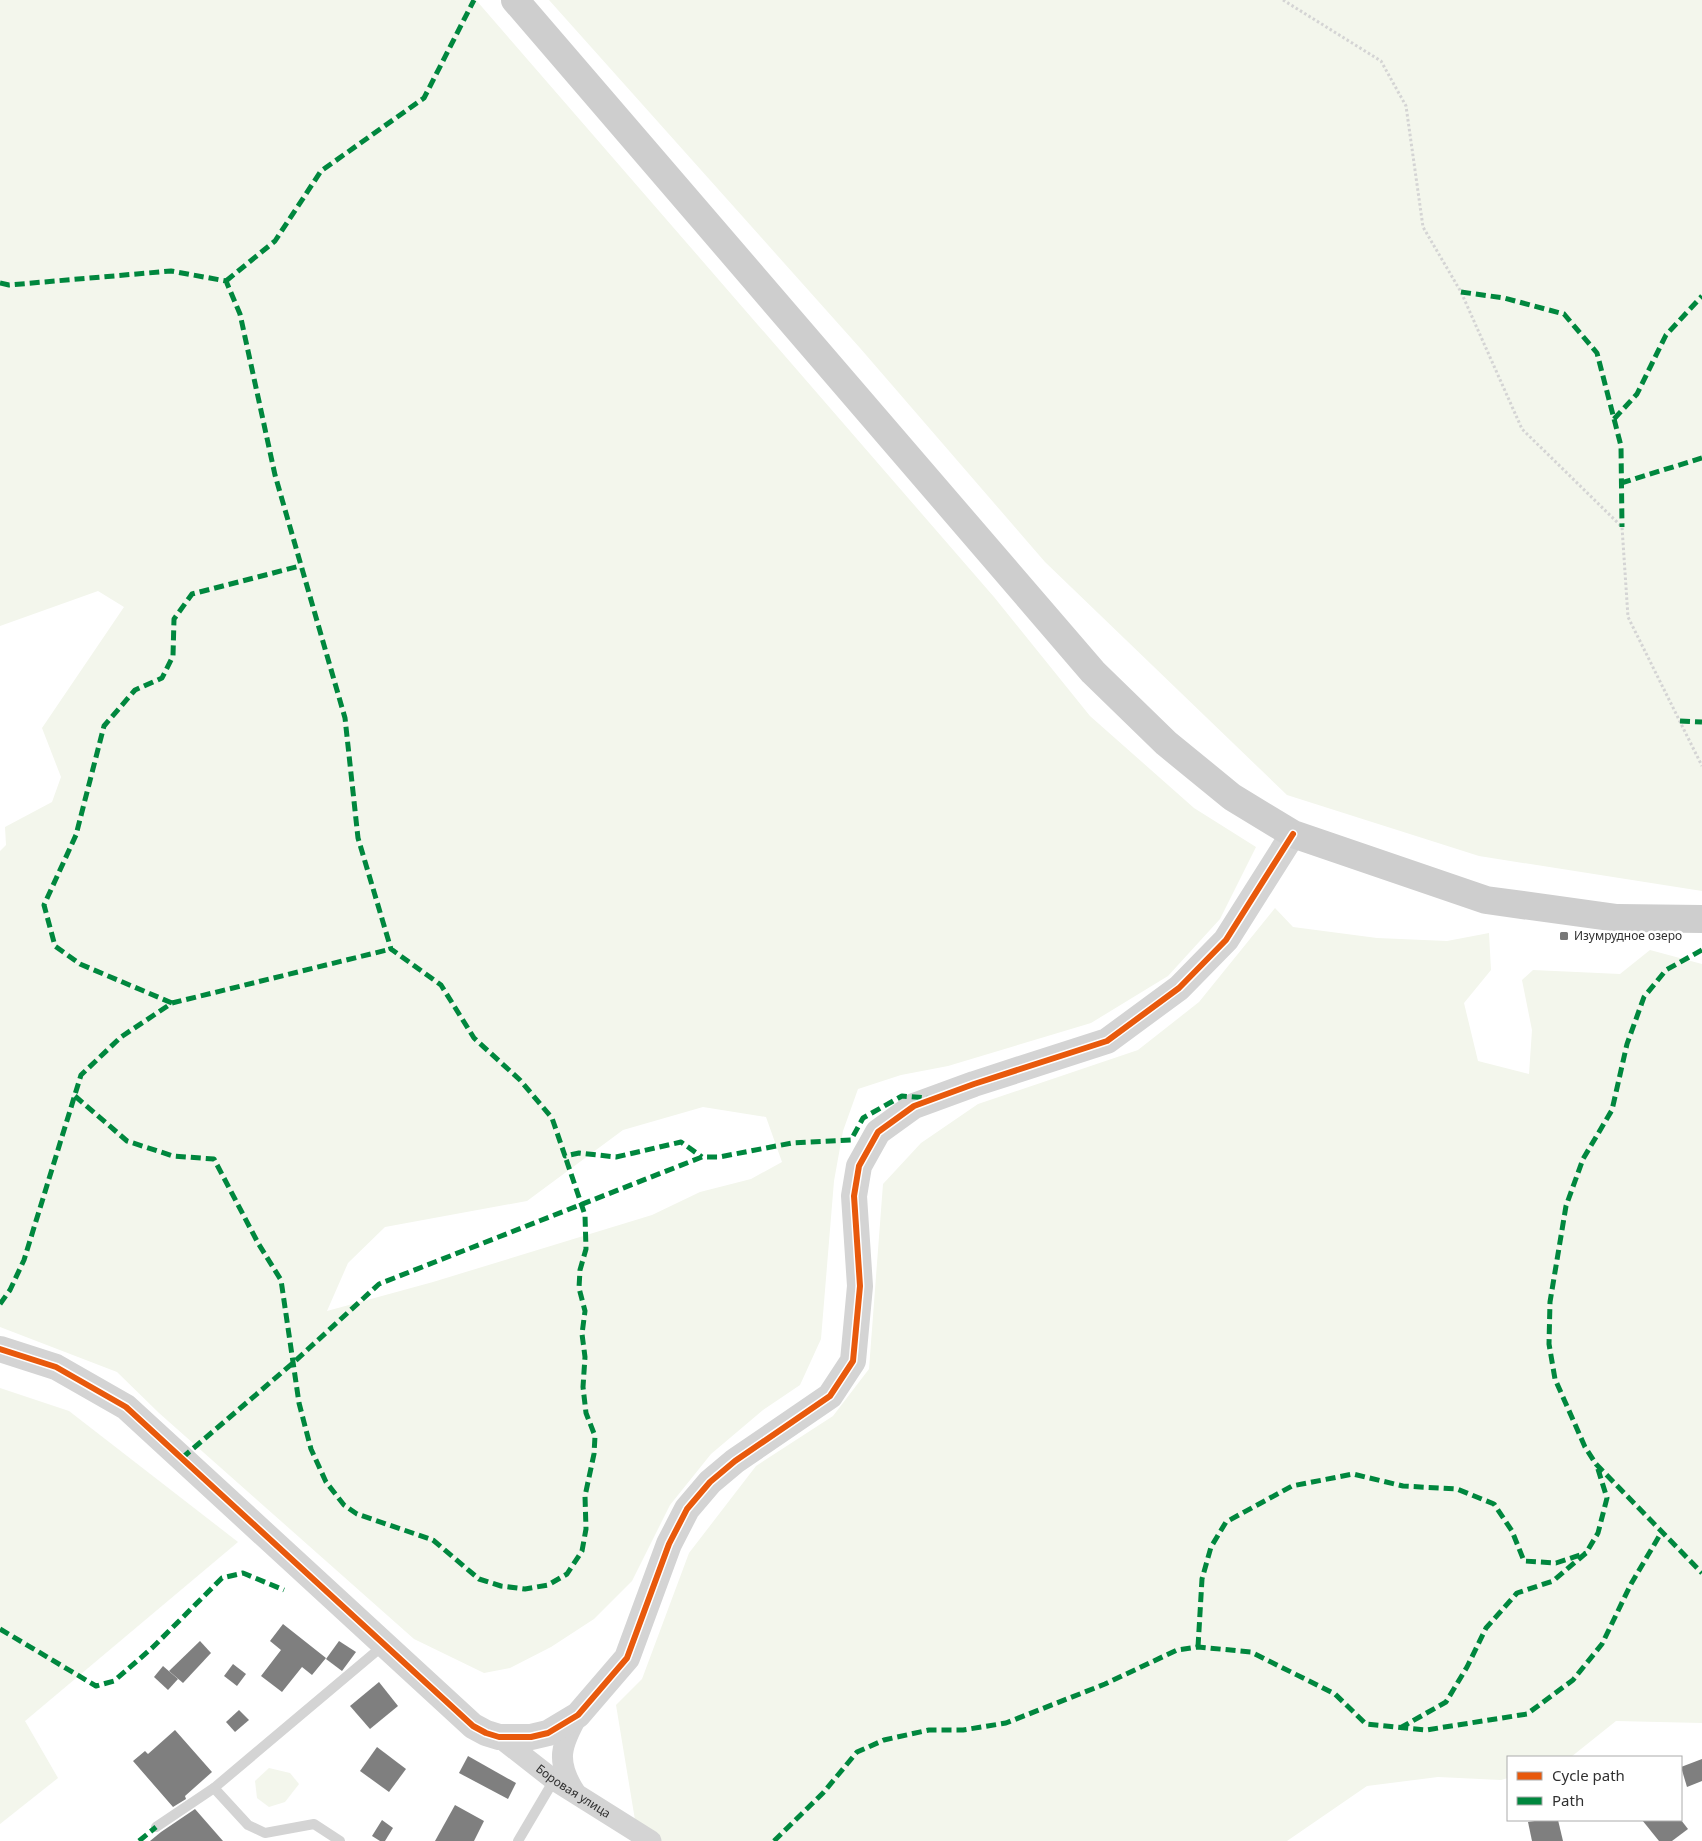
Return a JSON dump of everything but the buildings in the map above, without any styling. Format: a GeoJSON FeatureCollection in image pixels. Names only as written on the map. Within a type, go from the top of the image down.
{"type":"FeatureCollection","features":[{"type":"Feature","properties":{"kind":"main road"},"geometry":{"type":"LineString","coordinates":[[515,0],[1093,672],[1166,743],[1224,791],[1293,834],[1486,900],[1617,918],[1702,919]]}},
{"type":"Feature","properties":{"kind":"street"},"geometry":{"type":"LineString","coordinates":[[575,1792],[566,1778],[562,1750],[578,1715],[627,1658],[669,1544],[687,1509],[710,1482],[735,1461],[830,1396],[852,1361],[860,1286],[854,1196],[859,1166],[878,1132],[914,1106],[974,1084],[1107,1041],[1179,988],[1226,940],[1293,834]]}},
{"type":"Feature","properties":{"kind":"street"},"geometry":{"type":"LineString","coordinates":[[0,1349],[56,1367],[126,1407],[473,1726],[486,1734],[499,1737],[531,1737],[548,1733],[578,1715]]}},
{"type":"Feature","properties":{"kind":"street","name":"Боровая улица"},"geometry":{"type":"LineString","coordinates":[[499,1737],[554,1780],[651,1841]]}},
{"type":"Feature","properties":{"kind":"lane"},"geometry":{"type":"LineString","coordinates":[[156,1827],[214,1788],[385,1644]]}},
{"type":"Feature","properties":{"kind":"lane"},"geometry":{"type":"LineString","coordinates":[[518,1841],[554,1780]]}},
{"type":"Feature","properties":{"kind":"lane"},"geometry":{"type":"LineString","coordinates":[[214,1788],[248,1825],[265,1837],[314,1824],[340,1841]]}},
{"type":"Feature","properties":{"kind":"path"},"geometry":{"type":"LineString","coordinates":[[1283,0],[1381,60],[1406,106],[1423,227],[1461,292],[1522,429],[1622,527],[1628,617],[1702,766]]}},
{"type":"Feature","properties":{"kind":"shaded area"},"geometry":{"type":"Polygon","coordinates":[[[0,0],[476,0],[994,597],[1090,716],[1194,808],[1256,847],[1220,919],[1168,976],[1091,1023],[948,1066],[901,1075],[858,1089],[843,1131],[834,1181],[821,1339],[800,1385],[763,1410],[711,1454],[670,1505],[632,1581],[594,1619],[551,1647],[510,1668],[484,1673],[414,1639],[159,1413],[117,1372],[0,1327],[0,851],[6,845],[5,827],[52,802],[61,777],[42,728],[124,607],[98,591],[0,626],[0,0]],[[703,1107],[623,1130],[527,1201],[385,1227],[348,1263],[327,1311],[433,1282],[652,1215],[700,1192],[751,1179],[782,1162],[766,1117],[703,1107]]]}},
{"type":"Feature","properties":{"kind":"shaded area"},"geometry":{"type":"Polygon","coordinates":[[[549,0],[1702,0],[1702,891],[1479,856],[1287,795],[1045,562],[860,348],[549,0]]]}},
{"type":"Feature","properties":{"kind":"shaded area"},"geometry":{"type":"Polygon","coordinates":[[[1275,908],[1293,927],[1377,938],[1447,941],[1489,933],[1491,970],[1464,1003],[1478,1061],[1529,1074],[1532,1030],[1522,980],[1533,970],[1620,974],[1650,950],[1702,964],[1702,1723],[1616,1721],[1572,1756],[1507,1756],[1507,1778],[1501,1780],[1438,1777],[1367,1786],[1287,1841],[661,1841],[636,1826],[616,1705],[642,1679],[689,1553],[756,1466],[833,1416],[869,1369],[883,1184],[921,1143],[978,1104],[1138,1050],[1199,1002],[1275,908]]]}},
{"type":"Feature","properties":{"kind":"shaded area"},"geometry":{"type":"Polygon","coordinates":[[[0,1388],[69,1411],[238,1542],[25,1721],[58,1778],[0,1824],[0,1388]]]}},
{"type":"Feature","properties":{"kind":"shaded area"},"geometry":{"type":"Polygon","coordinates":[[[269,1768],[290,1773],[299,1784],[285,1802],[269,1807],[257,1798],[255,1781],[269,1768]]]}},
{"type":"Feature","properties":{"kind":"marked path"},"geometry":{"type":"LineString","coordinates":[[226,281],[275,241],[321,171],[424,98],[474,0]]}},
{"type":"Feature","properties":{"kind":"marked path"},"geometry":{"type":"LineString","coordinates":[[0,283],[9,285],[171,271],[226,281],[240,314],[275,475],[345,718],[358,838],[391,949],[441,985],[474,1038],[520,1080],[552,1118],[565,1156],[579,1153],[616,1157],[681,1142],[702,1157]]}},
{"type":"Feature","properties":{"kind":"marked path"},"geometry":{"type":"LineString","coordinates":[[1461,292],[1504,298],[1564,314],[1597,353],[1621,446],[1622,527]]}},
{"type":"Feature","properties":{"kind":"marked path"},"geometry":{"type":"LineString","coordinates":[[1614,419],[1637,394],[1666,335],[1702,296]]}},
{"type":"Feature","properties":{"kind":"marked path"},"geometry":{"type":"LineString","coordinates":[[1621,483],[1702,458]]}},
{"type":"Feature","properties":{"kind":"marked path"},"geometry":{"type":"LineString","coordinates":[[172,1003],[80,964],[55,946],[44,905],[76,835],[104,726],[135,690],[162,678],[173,656],[174,619],[192,594],[300,566]]}},
{"type":"Feature","properties":{"kind":"marked path"},"geometry":{"type":"LineString","coordinates":[[1680,721],[1702,722]]}},
{"type":"Feature","properties":{"kind":"marked path"},"geometry":{"type":"LineString","coordinates":[[0,1304],[10,1290],[24,1260],[81,1075],[121,1037],[172,1003],[391,949]]}},
{"type":"Feature","properties":{"kind":"marked path"},"geometry":{"type":"LineString","coordinates":[[1702,950],[1666,970],[1644,997],[1627,1044],[1612,1110],[1583,1159],[1566,1206],[1550,1302],[1549,1344],[1555,1379],[1585,1447],[1596,1464],[1702,1573]]}},
{"type":"Feature","properties":{"kind":"marked path"},"geometry":{"type":"LineString","coordinates":[[75,1096],[127,1141],[173,1156],[214,1159],[258,1243],[281,1280],[299,1403],[311,1449],[326,1482],[344,1505],[357,1514],[433,1540],[479,1579],[501,1586],[525,1589],[548,1585],[567,1574],[582,1551],[586,1529],[585,1496],[594,1454],[595,1436],[586,1413],[583,1387],[585,1357],[582,1334],[585,1311],[579,1288],[580,1270],[586,1249],[585,1215],[565,1156]]}},
{"type":"Feature","properties":{"kind":"marked path"},"geometry":{"type":"LineString","coordinates":[[182,1458],[293,1363],[379,1284],[702,1157],[719,1157],[792,1143],[851,1140],[863,1118],[902,1096],[927,1098]]}},
{"type":"Feature","properties":{"kind":"marked path"},"geometry":{"type":"LineString","coordinates":[[1400,1728],[1446,1702],[1467,1667],[1486,1628],[1517,1593],[1553,1581],[1586,1553],[1598,1533],[1607,1498],[1597,1466]]}},
{"type":"Feature","properties":{"kind":"marked path"},"geometry":{"type":"LineString","coordinates":[[1198,1647],[1202,1579],[1211,1547],[1226,1522],[1292,1486],[1353,1474],[1403,1486],[1457,1489],[1494,1504],[1512,1531],[1524,1561],[1556,1563],[1586,1553]]}},
{"type":"Feature","properties":{"kind":"marked path"},"geometry":{"type":"LineString","coordinates":[[774,1841],[823,1793],[857,1752],[884,1740],[929,1730],[963,1730],[1006,1723],[1105,1684],[1177,1650],[1198,1647],[1251,1652],[1335,1694],[1366,1724],[1426,1730],[1527,1714],[1573,1680],[1602,1644],[1631,1584],[1661,1533]]}},
{"type":"Feature","properties":{"kind":"marked path"},"geometry":{"type":"LineString","coordinates":[[0,1629],[96,1686],[114,1681],[152,1648],[222,1578],[243,1573],[284,1590]]}},
{"type":"Feature","properties":{"kind":"marked path"},"geometry":{"type":"LineString","coordinates":[[139,1841],[156,1827]]}},
{"type":"Feature","properties":{"kind":"cycle path"},"geometry":{"type":"LineString","coordinates":[[0,1349],[56,1367],[126,1407],[473,1726],[499,1737],[531,1737],[548,1733],[578,1715],[627,1658],[669,1544],[687,1509],[710,1482],[735,1461],[830,1396],[853,1361],[860,1286],[854,1196],[859,1166],[878,1132],[914,1106],[974,1084],[1107,1041],[1179,988],[1226,940],[1293,834]]}},
{"type":"Feature","properties":{"kind":"place","name":"Изумрудное озеро"},"geometry":{"type":"Point","coordinates":[1564,936]}}]}
